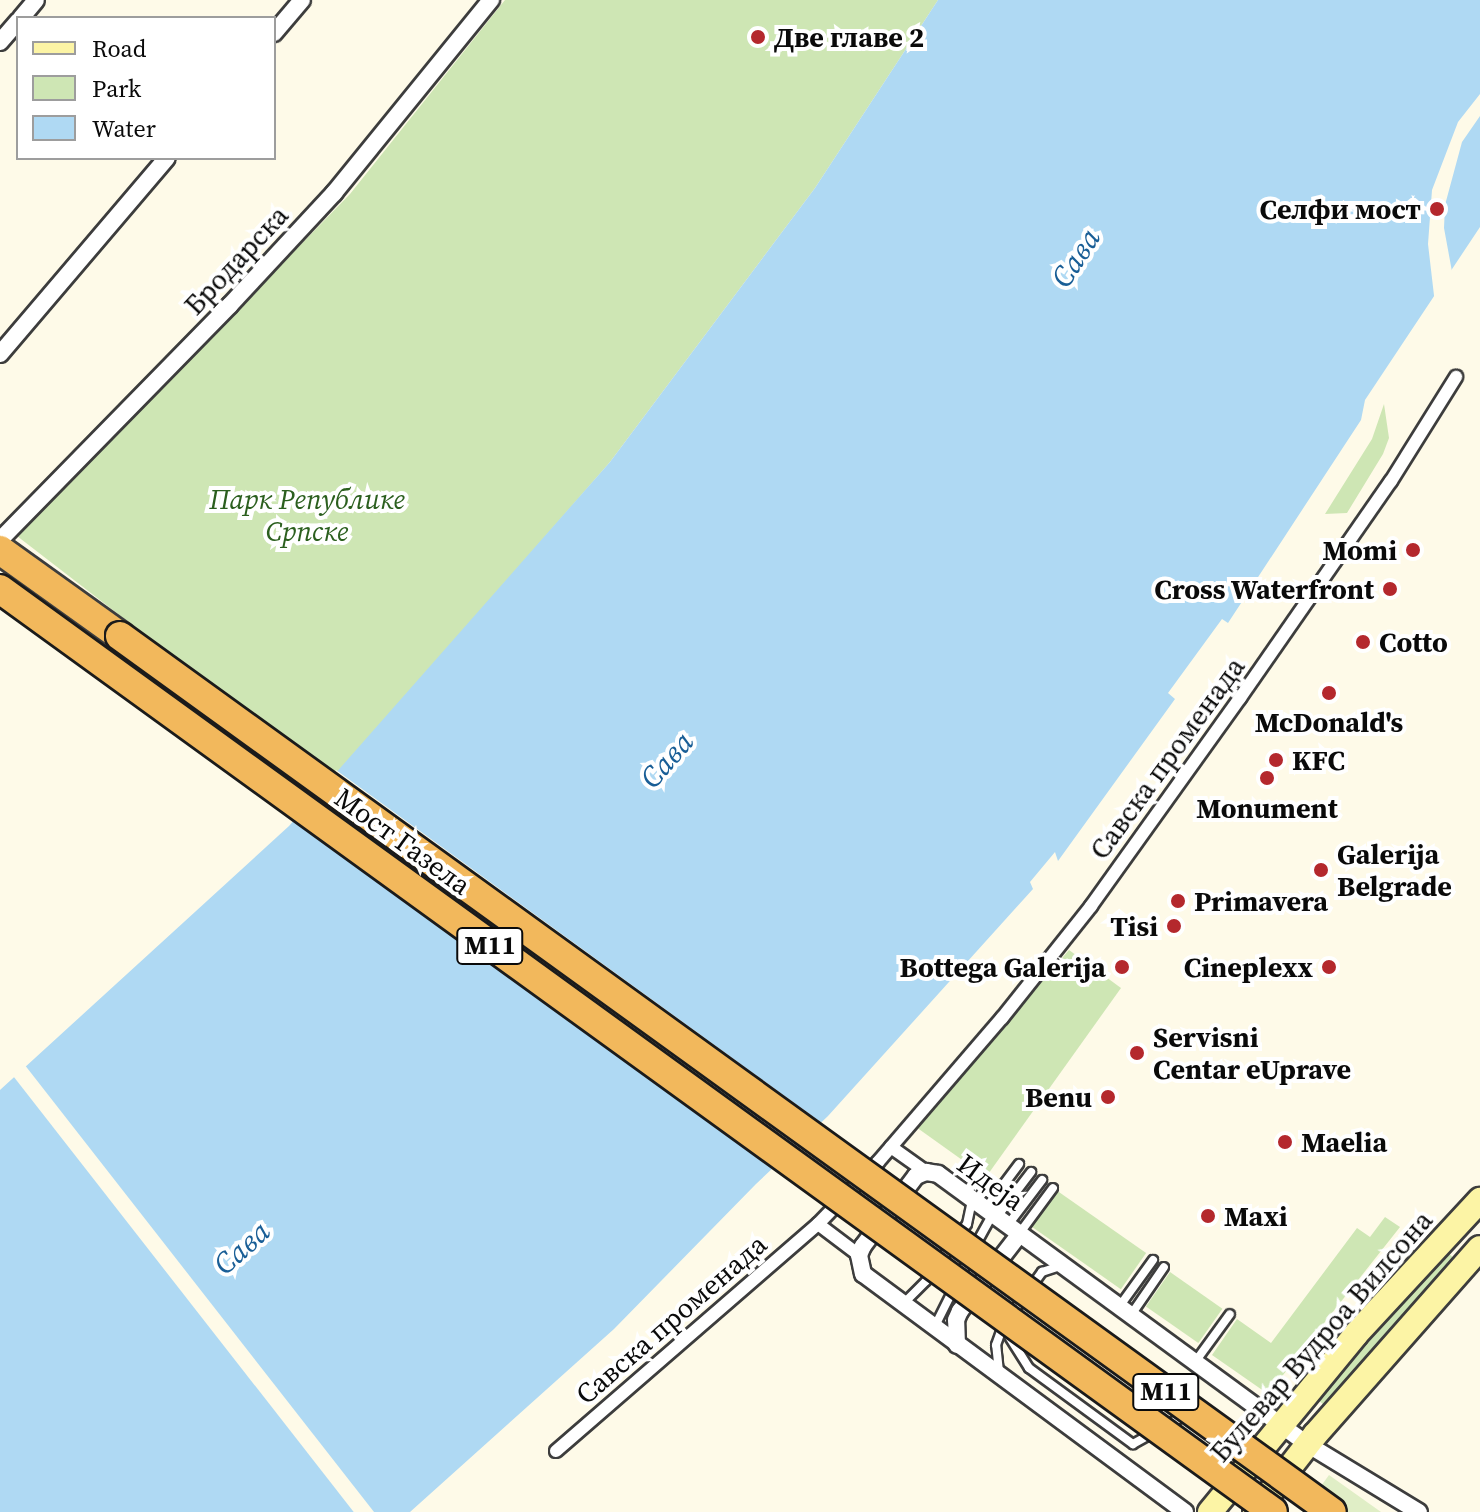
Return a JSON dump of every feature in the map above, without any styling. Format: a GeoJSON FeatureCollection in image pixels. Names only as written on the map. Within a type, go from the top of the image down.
{"type":"FeatureCollection","features":[{"type":"Feature","properties":{"kind":"highway","name":"Мост Газела"},"geometry":{"type":"LineString","coordinates":[[3,535],[999,1274],[1332,1512]]}},
{"type":"Feature","properties":{"kind":"highway","name":"Мост Газела"},"geometry":{"type":"LineString","coordinates":[[0,589],[980,1303],[1273,1512]]}},
{"type":"Feature","properties":{"kind":"main road","name":"Булевар Вудроа Вилсона"},"geometry":{"type":"LineString","coordinates":[[1210,1512],[1279,1424],[1356,1334],[1480,1200]]}},
{"type":"Feature","properties":{"kind":"main road"},"geometry":{"type":"LineString","coordinates":[[1255,1512],[1307,1444],[1480,1248]]}},
{"type":"Feature","properties":{"kind":"street"},"geometry":{"type":"LineString","coordinates":[[22,16],[36,0]]}},
{"type":"Feature","properties":{"kind":"street"},"geometry":{"type":"LineString","coordinates":[[276,31],[302,0]]}},
{"type":"Feature","properties":{"kind":"street","name":"Бродарска"},"geometry":{"type":"LineString","coordinates":[[3,535],[334,193],[491,0]]}},
{"type":"Feature","properties":{"kind":"street"},"geometry":{"type":"LineString","coordinates":[[0,42],[16,23]]}},
{"type":"Feature","properties":{"kind":"street"},"geometry":{"type":"LineString","coordinates":[[0,354],[165,160]]}},
{"type":"Feature","properties":{"kind":"street","name":"Савска променада"},"geometry":{"type":"LineString","coordinates":[[556,1451],[818,1224],[891,1147],[1091,906],[1373,507],[1456,377]]}},
{"type":"Feature","properties":{"kind":"street"},"geometry":{"type":"LineString","coordinates":[[891,1147],[926,1172]]}},
{"type":"Feature","properties":{"kind":"street","name":"Идеја"},"geometry":{"type":"LineString","coordinates":[[859,1255],[909,1181],[926,1172],[938,1174],[1307,1444],[1419,1512]]}},
{"type":"Feature","properties":{"kind":"street"},"geometry":{"type":"LineString","coordinates":[[957,1345],[956,1320],[995,1217]]}},
{"type":"Feature","properties":{"kind":"street"},"geometry":{"type":"LineString","coordinates":[[818,1224],[859,1255],[863,1274],[901,1305],[1185,1512]]}},
{"type":"Feature","properties":{"kind":"lane"},"geometry":{"type":"LineString","coordinates":[[933,1329],[995,1217],[1019,1164]]}},
{"type":"Feature","properties":{"kind":"lane"},"geometry":{"type":"LineString","coordinates":[[995,1217],[1031,1172]]}},
{"type":"Feature","properties":{"kind":"lane"},"geometry":{"type":"LineString","coordinates":[[995,1217],[1042,1180]]}},
{"type":"Feature","properties":{"kind":"lane"},"geometry":{"type":"LineString","coordinates":[[901,1305],[926,1281],[967,1224],[995,1217],[1053,1188]]}},
{"type":"Feature","properties":{"kind":"lane"},"geometry":{"type":"LineString","coordinates":[[1125,1311],[1153,1260]]}},
{"type":"Feature","properties":{"kind":"lane"},"geometry":{"type":"LineString","coordinates":[[1000,1377],[996,1345],[1003,1326],[1042,1272],[1061,1266]]}},
{"type":"Feature","properties":{"kind":"lane"},"geometry":{"type":"LineString","coordinates":[[1125,1311],[1164,1267]]}},
{"type":"Feature","properties":{"kind":"lane"},"geometry":{"type":"LineString","coordinates":[[1030,1287],[1286,1472]]}},
{"type":"Feature","properties":{"kind":"lane"},"geometry":{"type":"LineString","coordinates":[[1195,1363],[1230,1314]]}},
{"type":"Feature","properties":{"kind":"lane"},"geometry":{"type":"LineString","coordinates":[[1003,1326],[1029,1368],[1133,1444],[1178,1419],[1191,1401]]}},
{"type":"Feature","properties":{"kind":"green space","name":"Парк Републике Српске"},"geometry":{"type":"Polygon","coordinates":[[[505,0],[938,0],[815,188],[610,462],[333,780],[17,536],[350,194],[505,0]]]}},
{"type":"Feature","properties":{"kind":"green space"},"geometry":{"type":"Polygon","coordinates":[[[1384,404],[1389,438],[1383,454],[1347,513],[1325,514],[1372,439],[1384,404]]]}},
{"type":"Feature","properties":{"kind":"green space"},"geometry":{"type":"Polygon","coordinates":[[[1069,950],[1121,988],[986,1177],[916,1127],[1069,950]]]}},
{"type":"Feature","properties":{"kind":"green space"},"geometry":{"type":"Polygon","coordinates":[[[1056,1190],[1146,1253],[1121,1289],[1031,1226],[1056,1190]]]}},
{"type":"Feature","properties":{"kind":"green space"},"geometry":{"type":"Polygon","coordinates":[[[1385,1217],[1400,1227],[1268,1394],[1212,1355],[1237,1319],[1271,1343],[1357,1228],[1370,1237],[1385,1217]]]}},
{"type":"Feature","properties":{"kind":"green space"},"geometry":{"type":"Polygon","coordinates":[[[1447,1252],[1456,1260],[1325,1406],[1316,1398],[1447,1252]]]}},
{"type":"Feature","properties":{"kind":"green space"},"geometry":{"type":"Polygon","coordinates":[[[1170,1272],[1222,1309],[1198,1343],[1146,1306],[1170,1272]]]}},
{"type":"Feature","properties":{"kind":"green space"},"geometry":{"type":"Polygon","coordinates":[[[1329,1475],[1381,1512],[1302,1512],[1329,1475]]]}},
{"type":"Feature","properties":{"kind":"water","name":"Сава"},"geometry":{"type":"Polygon","coordinates":[[[938,0],[1480,0],[1480,227],[1365,400],[1361,420],[1228,623],[1222,619],[1168,693],[1175,699],[1058,861],[1055,852],[1030,882],[1033,889],[828,1116],[756,1184],[614,1329],[410,1512],[0,1512],[0,1090],[289,826],[610,462],[815,188],[938,0]]]}},
{"type":"Feature","properties":{"kind":"pier","name":"Селфи мост"},"geometry":{"type":"Polygon","coordinates":[[[1480,94],[1480,116],[1462,142],[1445,205],[1444,228],[1453,277],[1435,304],[1428,244],[1432,190],[1458,122],[1480,94]]]}},
{"type":"Feature","properties":{"kind":"pier"},"geometry":{"type":"Polygon","coordinates":[[[336,770],[825,1126],[794,1168],[305,813],[336,770]]]}},
{"type":"Feature","properties":{"kind":"pier"},"geometry":{"type":"Polygon","coordinates":[[[24,1064],[374,1512],[354,1512],[11,1074],[24,1064]]]}},
{"type":"Feature","properties":{"kind":"place","name":"Две главе 2"},"geometry":{"type":"Point","coordinates":[758,37]}},
{"type":"Feature","properties":{"kind":"place","name":"Селфи мост"},"geometry":{"type":"Point","coordinates":[1437,209]}},
{"type":"Feature","properties":{"kind":"place","name":"Momi"},"geometry":{"type":"Point","coordinates":[1413,550]}},
{"type":"Feature","properties":{"kind":"place","name":"Cross Waterfront"},"geometry":{"type":"Point","coordinates":[1390,589]}},
{"type":"Feature","properties":{"kind":"place","name":"Cotto"},"geometry":{"type":"Point","coordinates":[1363,642]}},
{"type":"Feature","properties":{"kind":"place","name":"McDonald's"},"geometry":{"type":"Point","coordinates":[1329,693]}},
{"type":"Feature","properties":{"kind":"place","name":"KFC"},"geometry":{"type":"Point","coordinates":[1276,760]}},
{"type":"Feature","properties":{"kind":"place","name":"Monument"},"geometry":{"type":"Point","coordinates":[1267,778]}},
{"type":"Feature","properties":{"kind":"place","name":"Galerija Belgrade"},"geometry":{"type":"Point","coordinates":[1321,870]}},
{"type":"Feature","properties":{"kind":"place","name":"Primavera"},"geometry":{"type":"Point","coordinates":[1178,901]}},
{"type":"Feature","properties":{"kind":"place","name":"Tisi"},"geometry":{"type":"Point","coordinates":[1174,926]}},
{"type":"Feature","properties":{"kind":"place","name":"Bottega Galerija"},"geometry":{"type":"Point","coordinates":[1122,967]}},
{"type":"Feature","properties":{"kind":"place","name":"Cineplexx"},"geometry":{"type":"Point","coordinates":[1329,967]}},
{"type":"Feature","properties":{"kind":"place","name":"Servisni Centar eUprave"},"geometry":{"type":"Point","coordinates":[1137,1053]}},
{"type":"Feature","properties":{"kind":"place","name":"Benu"},"geometry":{"type":"Point","coordinates":[1108,1097]}},
{"type":"Feature","properties":{"kind":"place","name":"Maelia"},"geometry":{"type":"Point","coordinates":[1285,1142]}},
{"type":"Feature","properties":{"kind":"place","name":"Maxi"},"geometry":{"type":"Point","coordinates":[1208,1216]}}]}
